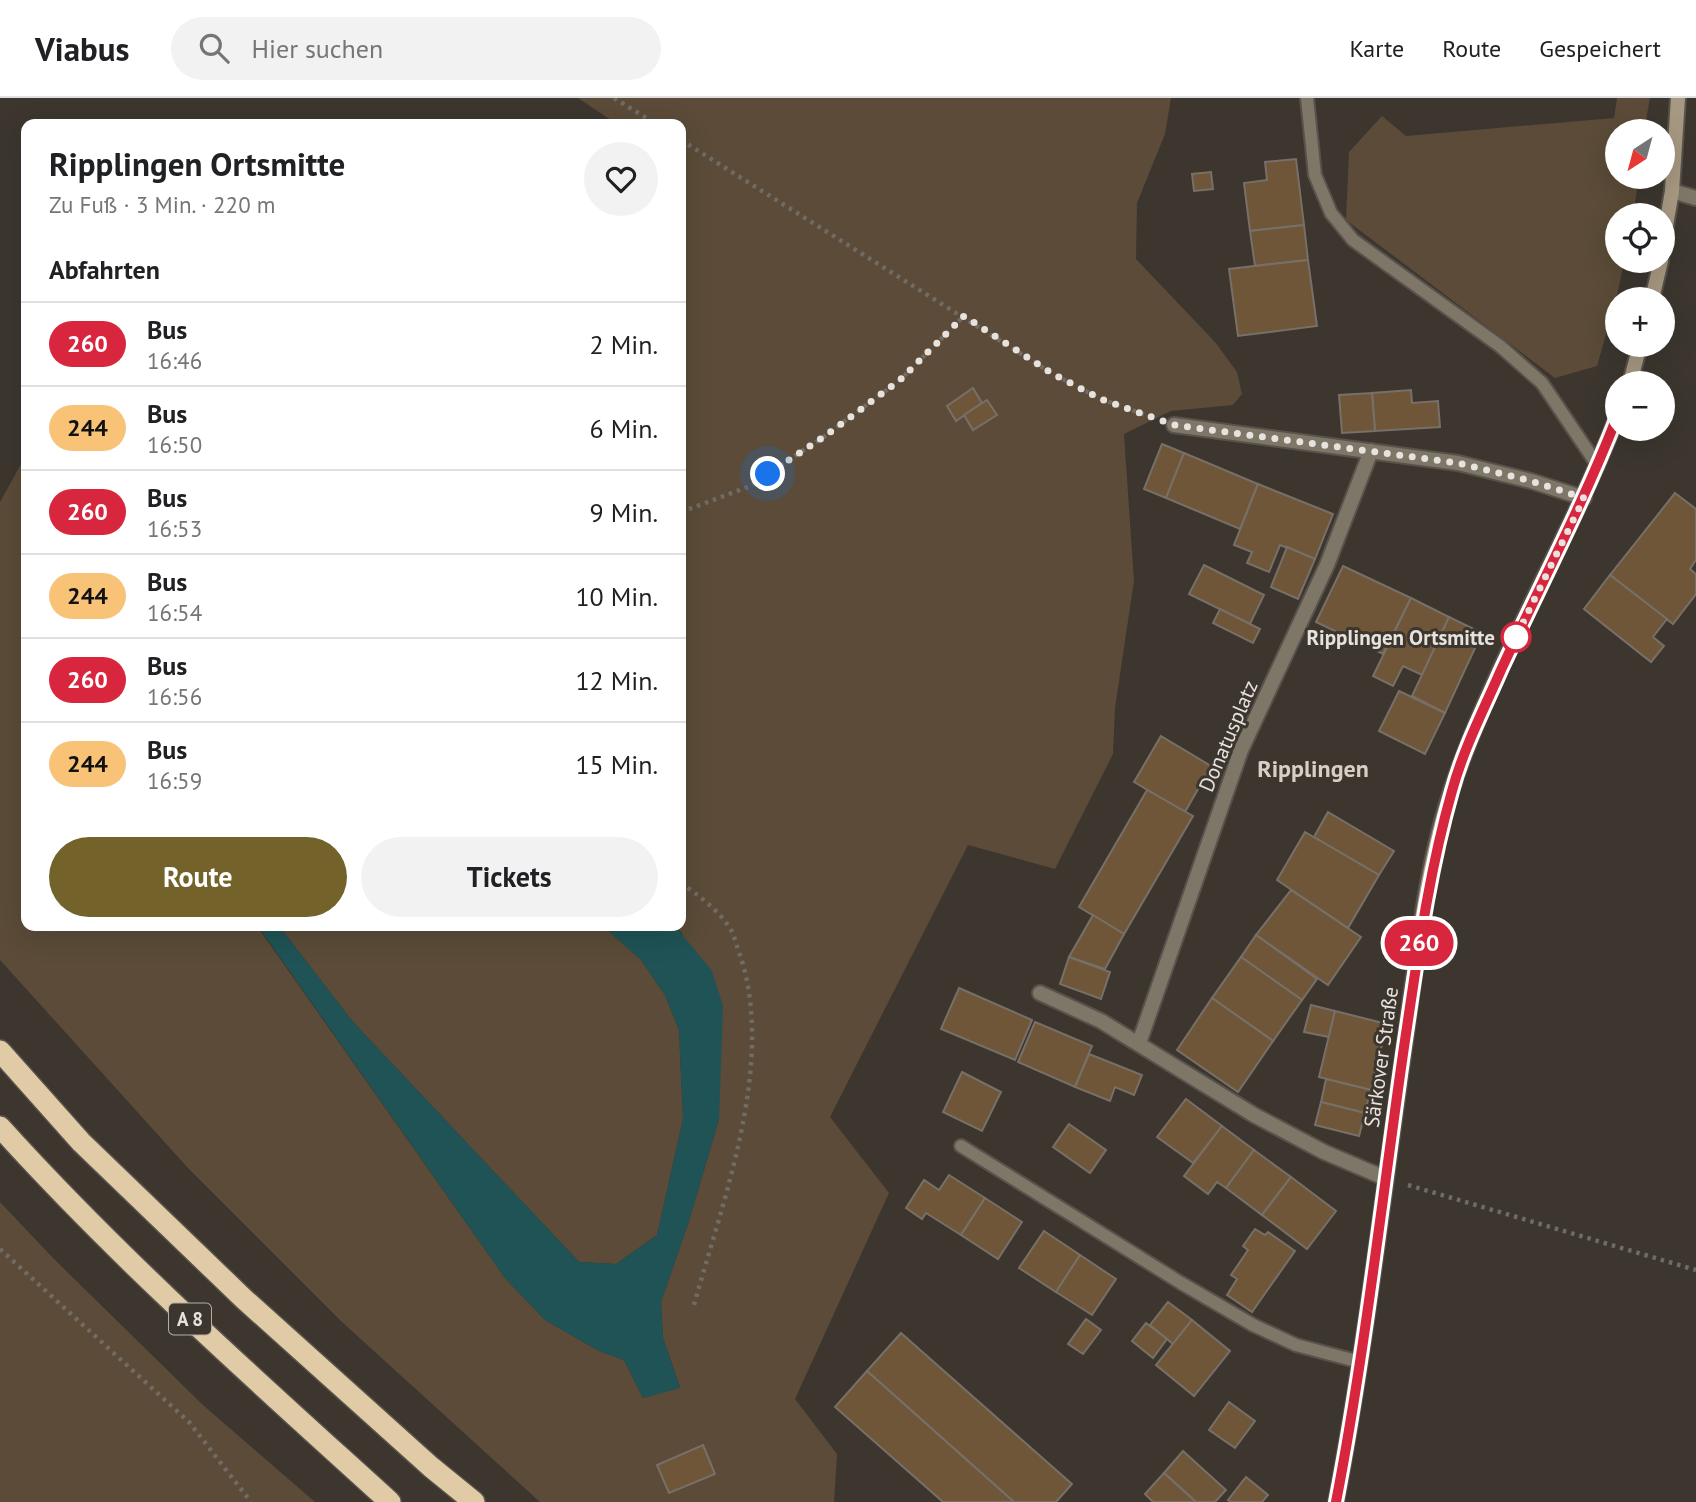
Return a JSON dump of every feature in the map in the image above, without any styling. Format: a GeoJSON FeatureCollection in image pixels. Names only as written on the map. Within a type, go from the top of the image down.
{"type":"FeatureCollection","features":[{"type":"Feature","properties":{"kind":"highway","name":"A 8"},"geometry":{"type":"LineString","coordinates":[[0,1051],[81,1142],[244,1299],[431,1467],[474,1502]]}},
{"type":"Feature","properties":{"kind":"highway","name":"A 8"},"geometry":{"type":"LineString","coordinates":[[0,1127],[52,1185],[212,1341],[390,1502]]}},
{"type":"Feature","properties":{"kind":"main road"},"geometry":{"type":"LineString","coordinates":[[1670,203],[1678,98]]}},
{"type":"Feature","properties":{"kind":"main road","name":"Särkover Straße"},"geometry":{"type":"LineString","coordinates":[[1336,1502],[1360,1363],[1416,956],[1434,858],[1453,786],[1484,709],[1536,593],[1584,498],[1608,441]]}},
{"type":"Feature","properties":{"kind":"street"},"geometry":{"type":"LineString","coordinates":[[1672,191],[1696,198]]}},
{"type":"Feature","properties":{"kind":"street"},"geometry":{"type":"LineString","coordinates":[[1174,425],[1458,463],[1531,481],[1584,498]]}},
{"type":"Feature","properties":{"kind":"street","name":"Donatusplatz"},"geometry":{"type":"LineString","coordinates":[[1139,1043],[1241,750],[1326,565],[1371,451]]}},
{"type":"Feature","properties":{"kind":"street"},"geometry":{"type":"LineString","coordinates":[[1040,993],[1101,1021],[1254,1115],[1324,1152],[1385,1178]]}},
{"type":"Feature","properties":{"kind":"lane"},"geometry":{"type":"LineString","coordinates":[[1307,98],[1315,174],[1331,213],[1353,240],[1500,346],[1542,383],[1598,466]]}},
{"type":"Feature","properties":{"kind":"lane"},"geometry":{"type":"LineString","coordinates":[[961,1146],[1253,1325],[1296,1345],[1360,1363]]}},
{"type":"Feature","properties":{"kind":"path"},"geometry":{"type":"LineString","coordinates":[[614,98],[648,119]]}},
{"type":"Feature","properties":{"kind":"path"},"geometry":{"type":"LineString","coordinates":[[686,143],[1053,374],[1101,399],[1174,425]]}},
{"type":"Feature","properties":{"kind":"path"},"geometry":{"type":"LineString","coordinates":[[686,510],[748,487],[825,436],[900,380],[964,316]]}},
{"type":"Feature","properties":{"kind":"path"},"geometry":{"type":"LineString","coordinates":[[686,887],[701,898],[731,930],[747,976],[753,1015],[750,1080],[737,1152],[694,1304]]}},
{"type":"Feature","properties":{"kind":"path"},"geometry":{"type":"LineString","coordinates":[[1385,1178],[1696,1270]]}},
{"type":"Feature","properties":{"kind":"path"},"geometry":{"type":"LineString","coordinates":[[0,1249],[188,1422],[251,1502]]}},
{"type":"Feature","properties":{"kind":"shaded area"},"geometry":{"type":"Polygon","coordinates":[[[578,98],[1171,98],[1165,134],[1137,203],[1136,259],[1215,342],[1237,372],[1242,394],[1233,405],[1171,411],[1124,434],[1134,581],[1115,708],[1113,754],[1055,869],[968,845],[830,1117],[889,1193],[795,1399],[837,1454],[834,1502],[540,1502],[342,1322],[188,1168],[0,960],[0,502],[21,464],[21,931],[261,931],[505,1278],[545,1320],[599,1351],[624,1360],[643,1398],[680,1387],[663,1338],[661,1302],[689,1221],[719,1119],[680,931],[686,931],[686,119],[610,119],[578,98]]]}},
{"type":"Feature","properties":{"kind":"shaded area"},"geometry":{"type":"Polygon","coordinates":[[[1617,98],[1650,98],[1646,119],[1605,119],[1605,189],[1637,189],[1635,203],[1605,203],[1605,273],[1622,273],[1619,287],[1605,287],[1605,338],[1597,366],[1555,378],[1346,220],[1349,152],[1382,116],[1406,136],[1614,118],[1617,98]]]}},
{"type":"Feature","properties":{"kind":"shaded area"},"geometry":{"type":"Polygon","coordinates":[[[283,931],[609,931],[641,960],[665,995],[679,1030],[683,1119],[657,1235],[616,1264],[579,1262],[353,1022],[283,931]]]}},
{"type":"Feature","properties":{"kind":"shaded area"},"geometry":{"type":"Polygon","coordinates":[[[0,1202],[54,1259],[203,1405],[315,1502],[0,1502],[0,1202]]]}},
{"type":"Feature","properties":{"kind":"water"},"geometry":{"type":"Polygon","coordinates":[[[262,931],[283,931],[353,1022],[579,1262],[616,1264],[657,1235],[683,1119],[679,1030],[665,995],[641,960],[609,931],[679,931],[712,971],[723,1006],[719,1119],[689,1221],[661,1302],[663,1338],[680,1388],[643,1398],[624,1360],[599,1351],[545,1320],[505,1278],[262,931]]]}},
{"type":"Feature","properties":{"kind":"building"},"geometry":{"type":"Polygon","coordinates":[[[1296,159],[1304,225],[1250,231],[1244,183],[1267,180],[1265,162],[1296,159]]]}},
{"type":"Feature","properties":{"kind":"building"},"geometry":{"type":"Polygon","coordinates":[[[1211,172],[1213,189],[1194,191],[1192,174],[1211,172]]]}},
{"type":"Feature","properties":{"kind":"building"},"geometry":{"type":"Polygon","coordinates":[[[1304,225],[1308,260],[1255,266],[1250,231],[1304,225]]]}},
{"type":"Feature","properties":{"kind":"building"},"geometry":{"type":"Polygon","coordinates":[[[1308,260],[1317,326],[1238,336],[1229,269],[1308,260]]]}},
{"type":"Feature","properties":{"kind":"building"},"geometry":{"type":"Polygon","coordinates":[[[973,388],[982,403],[956,421],[947,406],[973,388]]]}},
{"type":"Feature","properties":{"kind":"building"},"geometry":{"type":"Polygon","coordinates":[[[1411,390],[1412,403],[1438,401],[1440,427],[1375,431],[1372,393],[1411,390]]]}},
{"type":"Feature","properties":{"kind":"building"},"geometry":{"type":"Polygon","coordinates":[[[1372,393],[1375,431],[1342,433],[1339,395],[1372,393]]]}},
{"type":"Feature","properties":{"kind":"building"},"geometry":{"type":"Polygon","coordinates":[[[987,400],[997,415],[973,430],[964,415],[987,400]]]}},
{"type":"Feature","properties":{"kind":"building"},"geometry":{"type":"Polygon","coordinates":[[[1162,444],[1184,453],[1166,498],[1144,489],[1162,444]]]}},
{"type":"Feature","properties":{"kind":"building"},"geometry":{"type":"Polygon","coordinates":[[[1184,453],[1258,484],[1240,529],[1166,498],[1184,453]]]}},
{"type":"Feature","properties":{"kind":"building"},"geometry":{"type":"Polygon","coordinates":[[[1258,484],[1333,514],[1315,559],[1280,545],[1269,572],[1247,563],[1252,552],[1234,545],[1258,484]]]}},
{"type":"Feature","properties":{"kind":"building"},"geometry":{"type":"Polygon","coordinates":[[[1675,493],[1696,509],[1696,560],[1690,569],[1696,574],[1696,594],[1673,624],[1610,575],[1675,493]]]}},
{"type":"Feature","properties":{"kind":"building"},"geometry":{"type":"Polygon","coordinates":[[[1287,547],[1315,559],[1298,599],[1271,587],[1287,547]]]}},
{"type":"Feature","properties":{"kind":"building"},"geometry":{"type":"Polygon","coordinates":[[[1204,565],[1264,595],[1250,624],[1189,594],[1204,565]]]}},
{"type":"Feature","properties":{"kind":"building"},"geometry":{"type":"Polygon","coordinates":[[[1343,566],[1411,598],[1383,654],[1316,622],[1343,566]]]}},
{"type":"Feature","properties":{"kind":"building"},"geometry":{"type":"Polygon","coordinates":[[[1610,575],[1667,619],[1653,637],[1664,646],[1651,662],[1584,609],[1610,575]]]}},
{"type":"Feature","properties":{"kind":"building"},"geometry":{"type":"Polygon","coordinates":[[[1411,598],[1449,617],[1422,675],[1403,666],[1393,686],[1373,676],[1411,598]]]}},
{"type":"Feature","properties":{"kind":"building"},"geometry":{"type":"Polygon","coordinates":[[[1220,609],[1260,629],[1253,643],[1213,623],[1220,609]]]}},
{"type":"Feature","properties":{"kind":"building"},"geometry":{"type":"Polygon","coordinates":[[[1449,617],[1482,633],[1445,713],[1412,696],[1449,617]]]}},
{"type":"Feature","properties":{"kind":"building"},"geometry":{"type":"Polygon","coordinates":[[[1399,691],[1445,713],[1425,754],[1379,731],[1399,691]]]}},
{"type":"Feature","properties":{"kind":"building"},"geometry":{"type":"Polygon","coordinates":[[[1161,736],[1211,766],[1185,812],[1134,782],[1161,736]]]}},
{"type":"Feature","properties":{"kind":"building"},"geometry":{"type":"Polygon","coordinates":[[[1147,790],[1193,816],[1124,934],[1079,907],[1147,790]]]}},
{"type":"Feature","properties":{"kind":"building"},"geometry":{"type":"Polygon","coordinates":[[[1328,812],[1394,851],[1379,875],[1314,837],[1328,812]]]}},
{"type":"Feature","properties":{"kind":"building"},"geometry":{"type":"Polygon","coordinates":[[[1305,832],[1379,875],[1348,928],[1277,880],[1305,832]]]}},
{"type":"Feature","properties":{"kind":"building"},"geometry":{"type":"Polygon","coordinates":[[[1291,890],[1361,937],[1328,985],[1256,935],[1291,890]]]}},
{"type":"Feature","properties":{"kind":"building"},"geometry":{"type":"Polygon","coordinates":[[[1093,915],[1124,934],[1105,969],[1069,957],[1093,915]]]}},
{"type":"Feature","properties":{"kind":"building"},"geometry":{"type":"Polygon","coordinates":[[[1256,935],[1317,979],[1302,1000],[1241,957],[1256,935]]]}},
{"type":"Feature","properties":{"kind":"building"},"geometry":{"type":"Polygon","coordinates":[[[1069,957],[1110,972],[1101,999],[1060,984],[1069,957]]]}},
{"type":"Feature","properties":{"kind":"building"},"geometry":{"type":"Polygon","coordinates":[[[1241,957],[1302,1000],[1273,1041],[1212,998],[1241,957]]]}},
{"type":"Feature","properties":{"kind":"building"},"geometry":{"type":"Polygon","coordinates":[[[959,988],[1032,1020],[1015,1060],[941,1029],[959,988]]]}},
{"type":"Feature","properties":{"kind":"building"},"geometry":{"type":"Polygon","coordinates":[[[1212,998],[1273,1041],[1238,1092],[1177,1050],[1212,998]]]}},
{"type":"Feature","properties":{"kind":"building"},"geometry":{"type":"Polygon","coordinates":[[[1311,1005],[1335,1011],[1329,1037],[1304,1032],[1311,1005]]]}},
{"type":"Feature","properties":{"kind":"building"},"geometry":{"type":"Polygon","coordinates":[[[1335,1011],[1387,1024],[1371,1090],[1319,1077],[1335,1011]]]}},
{"type":"Feature","properties":{"kind":"building"},"geometry":{"type":"Polygon","coordinates":[[[1035,1022],[1092,1046],[1075,1087],[1018,1062],[1035,1022]]]}},
{"type":"Feature","properties":{"kind":"building"},"geometry":{"type":"Polygon","coordinates":[[[1089,1054],[1142,1075],[1134,1095],[1115,1087],[1110,1101],[1075,1087],[1089,1054]]]}},
{"type":"Feature","properties":{"kind":"building"},"geometry":{"type":"Polygon","coordinates":[[[962,1072],[1001,1092],[982,1131],[943,1112],[962,1072]]]}},
{"type":"Feature","properties":{"kind":"building"},"geometry":{"type":"Polygon","coordinates":[[[1326,1079],[1371,1090],[1365,1113],[1321,1102],[1326,1079]]]}},
{"type":"Feature","properties":{"kind":"building"},"geometry":{"type":"Polygon","coordinates":[[[1186,1099],[1222,1126],[1193,1163],[1157,1137],[1186,1099]]]}},
{"type":"Feature","properties":{"kind":"building"},"geometry":{"type":"Polygon","coordinates":[[[1321,1102],[1365,1113],[1359,1136],[1315,1125],[1321,1102]]]}},
{"type":"Feature","properties":{"kind":"building"},"geometry":{"type":"Polygon","coordinates":[[[1069,1124],[1106,1150],[1090,1173],[1053,1147],[1069,1124]]]}},
{"type":"Feature","properties":{"kind":"building"},"geometry":{"type":"Polygon","coordinates":[[[1222,1126],[1254,1150],[1226,1188],[1217,1182],[1208,1194],[1184,1176],[1222,1126]]]}},
{"type":"Feature","properties":{"kind":"building"},"geometry":{"type":"Polygon","coordinates":[[[1254,1150],[1291,1177],[1262,1215],[1226,1188],[1254,1150]]]}},
{"type":"Feature","properties":{"kind":"building"},"geometry":{"type":"Polygon","coordinates":[[[949,1175],[985,1198],[961,1235],[926,1213],[922,1219],[906,1208],[924,1180],[939,1190],[949,1175]]]}},
{"type":"Feature","properties":{"kind":"building"},"geometry":{"type":"Polygon","coordinates":[[[1291,1177],[1336,1211],[1307,1249],[1262,1215],[1291,1177]]]}},
{"type":"Feature","properties":{"kind":"building"},"geometry":{"type":"Polygon","coordinates":[[[985,1198],[1022,1222],[998,1259],[961,1235],[985,1198]]]}},
{"type":"Feature","properties":{"kind":"building"},"geometry":{"type":"Polygon","coordinates":[[[1255,1229],[1265,1235],[1268,1232],[1295,1251],[1252,1312],[1227,1295],[1237,1279],[1231,1275],[1248,1250],[1243,1246],[1255,1229]]]}},
{"type":"Feature","properties":{"kind":"building"},"geometry":{"type":"Polygon","coordinates":[[[1044,1231],[1080,1255],[1056,1292],[1019,1268],[1044,1231]]]}},
{"type":"Feature","properties":{"kind":"building"},"geometry":{"type":"Polygon","coordinates":[[[1080,1255],[1116,1279],[1092,1315],[1056,1292],[1080,1255]]]}},
{"type":"Feature","properties":{"kind":"building"},"geometry":{"type":"Polygon","coordinates":[[[1168,1302],[1192,1320],[1173,1344],[1150,1325],[1168,1302]]]}},
{"type":"Feature","properties":{"kind":"building"},"geometry":{"type":"Polygon","coordinates":[[[1086,1319],[1101,1330],[1083,1354],[1068,1344],[1086,1319]]]}},
{"type":"Feature","properties":{"kind":"building"},"geometry":{"type":"Polygon","coordinates":[[[1192,1320],[1230,1351],[1194,1396],[1156,1365],[1192,1320]]]}},
{"type":"Feature","properties":{"kind":"building"},"geometry":{"type":"Polygon","coordinates":[[[1146,1323],[1167,1339],[1153,1358],[1132,1341],[1146,1323]]]}},
{"type":"Feature","properties":{"kind":"building"},"geometry":{"type":"Polygon","coordinates":[[[901,1333],[1072,1484],[1056,1502],[1014,1502],[867,1371],[901,1333]]]}},
{"type":"Feature","properties":{"kind":"building"},"geometry":{"type":"Polygon","coordinates":[[[867,1371],[1014,1502],[943,1502],[835,1407],[867,1371]]]}},
{"type":"Feature","properties":{"kind":"building"},"geometry":{"type":"Polygon","coordinates":[[[1229,1402],[1255,1421],[1235,1448],[1209,1430],[1229,1402]]]}},
{"type":"Feature","properties":{"kind":"building"},"geometry":{"type":"Polygon","coordinates":[[[703,1445],[715,1474],[669,1493],[657,1465],[703,1445]]]}},
{"type":"Feature","properties":{"kind":"building"},"geometry":{"type":"Polygon","coordinates":[[[1183,1451],[1226,1490],[1215,1502],[1196,1502],[1164,1473],[1183,1451]]]}},
{"type":"Feature","properties":{"kind":"building"},"geometry":{"type":"Polygon","coordinates":[[[1164,1473],[1196,1502],[1153,1502],[1145,1494],[1164,1473]]]}},
{"type":"Feature","properties":{"kind":"building"},"geometry":{"type":"Polygon","coordinates":[[[1246,1477],[1268,1495],[1262,1502],[1228,1500],[1246,1477]]]}},
{"type":"Feature","properties":{"kind":"bus line","name":"260"},"geometry":{"type":"LineString","coordinates":[[1336,1502],[1360,1363],[1416,956],[1434,858],[1453,786],[1484,709],[1536,593],[1584,498],[1608,441]]}},
{"type":"Feature","properties":{"kind":"place","name":"Ripplingen Ortsmitte"},"geometry":{"type":"Point","coordinates":[1516,637]}},
{"type":"Feature","properties":{"kind":"district","name":"Ripplingen"},"geometry":{"type":"Point","coordinates":[1313,768]}},
{"type":"Feature","properties":{"kind":"route"},"geometry":{"type":"LineString","coordinates":[[768,474],[825,436],[900,380],[964,316],[1053,374],[1101,399],[1174,425],[1458,463],[1531,481],[1584,498],[1515,639],[1516,637]]}}]}
